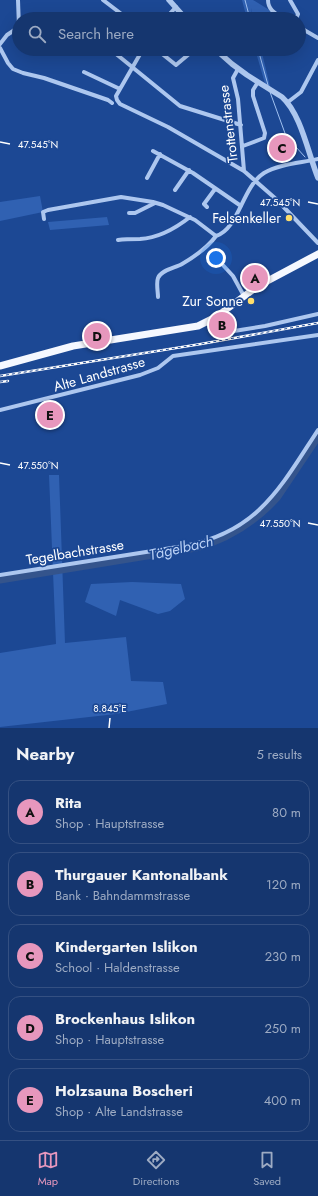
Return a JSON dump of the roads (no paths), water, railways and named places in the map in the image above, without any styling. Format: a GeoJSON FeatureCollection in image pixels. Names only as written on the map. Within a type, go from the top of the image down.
{"type":"FeatureCollection","features":[{"type":"Feature","properties":{"kind":"main road"},"geometry":{"type":"LineString","coordinates":[[0,366],[73,346],[198,326],[211,320],[267,280],[318,254]]}},
{"type":"Feature","properties":{"kind":"street"},"geometry":{"type":"LineString","coordinates":[[18,0],[18,12]]}},
{"type":"Feature","properties":{"kind":"street"},"geometry":{"type":"LineString","coordinates":[[103,0],[119,12]]}},
{"type":"Feature","properties":{"kind":"street"},"geometry":{"type":"LineString","coordinates":[[169,0],[180,12]]}},
{"type":"Feature","properties":{"kind":"street"},"geometry":{"type":"LineString","coordinates":[[268,0],[270,8],[273,12]]}},
{"type":"Feature","properties":{"kind":"street"},"geometry":{"type":"LineString","coordinates":[[290,0],[297,12]]}},
{"type":"Feature","properties":{"kind":"street"},"geometry":{"type":"LineString","coordinates":[[171,12],[176,7]]}},
{"type":"Feature","properties":{"kind":"street"},"geometry":{"type":"LineString","coordinates":[[306,31],[318,38]]}},
{"type":"Feature","properties":{"kind":"street"},"geometry":{"type":"LineString","coordinates":[[0,44],[12,32]]}},
{"type":"Feature","properties":{"kind":"street"},"geometry":{"type":"LineString","coordinates":[[0,48],[13,69],[65,85],[108,100],[112,103]]}},
{"type":"Feature","properties":{"kind":"street"},"geometry":{"type":"LineString","coordinates":[[118,56],[180,106],[241,124]]}},
{"type":"Feature","properties":{"kind":"street"},"geometry":{"type":"LineString","coordinates":[[139,56],[116,96],[116,100],[120,104],[168,127],[244,171]]}},
{"type":"Feature","properties":{"kind":"street"},"geometry":{"type":"LineString","coordinates":[[165,56],[176,65],[187,56]]}},
{"type":"Feature","properties":{"kind":"street"},"geometry":{"type":"LineString","coordinates":[[223,56],[238,69],[269,88],[288,102],[295,113],[315,160],[318,178]]}},
{"type":"Feature","properties":{"kind":"street"},"geometry":{"type":"LineString","coordinates":[[288,102],[300,92],[318,60]]}},
{"type":"Feature","properties":{"kind":"street","name":"Trottenstrasse"},"geometry":{"type":"LineString","coordinates":[[238,69],[233,78],[237,92],[241,124],[244,171],[276,199],[318,243]]}},
{"type":"Feature","properties":{"kind":"street"},"geometry":{"type":"LineString","coordinates":[[84,72],[120,89]]}},
{"type":"Feature","properties":{"kind":"street"},"geometry":{"type":"LineString","coordinates":[[243,146],[264,138],[265,134],[252,96],[253,90],[258,82]]}},
{"type":"Feature","properties":{"kind":"street"},"geometry":{"type":"LineString","coordinates":[[153,151],[189,170],[241,206]]}},
{"type":"Feature","properties":{"kind":"street"},"geometry":{"type":"LineString","coordinates":[[147,178],[160,154]]}},
{"type":"Feature","properties":{"kind":"street"},"geometry":{"type":"LineString","coordinates":[[158,297],[157,279],[159,276],[164,272],[182,264],[216,236],[222,234],[226,230],[255,180],[274,168],[315,160]]}},
{"type":"Feature","properties":{"kind":"street"},"geometry":{"type":"LineString","coordinates":[[175,190],[189,170]]}},
{"type":"Feature","properties":{"kind":"street"},"geometry":{"type":"LineString","coordinates":[[207,206],[204,204],[215,189]]}},
{"type":"Feature","properties":{"kind":"street"},"geometry":{"type":"LineString","coordinates":[[44,219],[43,212],[48,210],[121,197],[156,203],[190,217],[216,236]]}},
{"type":"Feature","properties":{"kind":"street"},"geometry":{"type":"LineString","coordinates":[[129,213],[135,213],[156,203]]}},
{"type":"Feature","properties":{"kind":"street"},"geometry":{"type":"LineString","coordinates":[[118,240],[130,238],[141,239],[154,236],[171,229],[190,217]]}},
{"type":"Feature","properties":{"kind":"street"},"geometry":{"type":"LineString","coordinates":[[221,263],[233,276],[244,296]]}},
{"type":"Feature","properties":{"kind":"street"},"geometry":{"type":"LineString","coordinates":[[221,313],[234,331],[265,326],[318,314]]}},
{"type":"Feature","properties":{"kind":"street","name":"Alte Landstrasse"},"geometry":{"type":"LineString","coordinates":[[0,410],[140,375],[158,368],[173,356],[318,335]]}},
{"type":"Feature","properties":{"kind":"street","name":"Tegelbachstrasse"},"geometry":{"type":"LineString","coordinates":[[0,575],[184,546],[220,536],[251,518],[271,498],[284,482],[318,430]]}},
{"type":"Feature","properties":{"kind":"waterway","name":"Tägelbach"},"geometry":{"type":"LineString","coordinates":[[245,0],[248,12]]}},
{"type":"Feature","properties":{"kind":"waterway","name":"Tägelbach"},"geometry":{"type":"LineString","coordinates":[[260,56],[268,85]]}},
{"type":"Feature","properties":{"kind":"waterway","name":"Tägelbach"},"geometry":{"type":"LineString","coordinates":[[270,92],[286,136],[305,157]]}},
{"type":"Feature","properties":{"kind":"waterway","name":"Tägelbach"},"geometry":{"type":"LineString","coordinates":[[0,580],[196,548],[219,540],[241,529],[269,507],[277,498],[318,437]]}},
{"type":"Feature","properties":{"kind":"railway"},"geometry":{"type":"LineString","coordinates":[[0,376],[201,344],[318,323]]}},
{"type":"Feature","properties":{"kind":"railway"},"geometry":{"type":"LineString","coordinates":[[0,382],[8,381]]}},
{"type":"Feature","properties":{"kind":"place","name":"Kindergarten Islikon"},"geometry":{"type":"Point","coordinates":[282,148]}},
{"type":"Feature","properties":{"kind":"place","name":"Felsenkeller"},"geometry":{"type":"Point","coordinates":[289,218]}},
{"type":"Feature","properties":{"kind":"place","name":"Rita"},"geometry":{"type":"Point","coordinates":[255,278]}},
{"type":"Feature","properties":{"kind":"place","name":"Zur Sonne"},"geometry":{"type":"Point","coordinates":[251,301]}},
{"type":"Feature","properties":{"kind":"place","name":"Thurgauer Kantonalbank"},"geometry":{"type":"Point","coordinates":[222,325]}},
{"type":"Feature","properties":{"kind":"place","name":"Brockenhaus Islikon"},"geometry":{"type":"Point","coordinates":[97,336]}},
{"type":"Feature","properties":{"kind":"place","name":"Holzsauna Boscheri"},"geometry":{"type":"Point","coordinates":[50,415]}}]}
